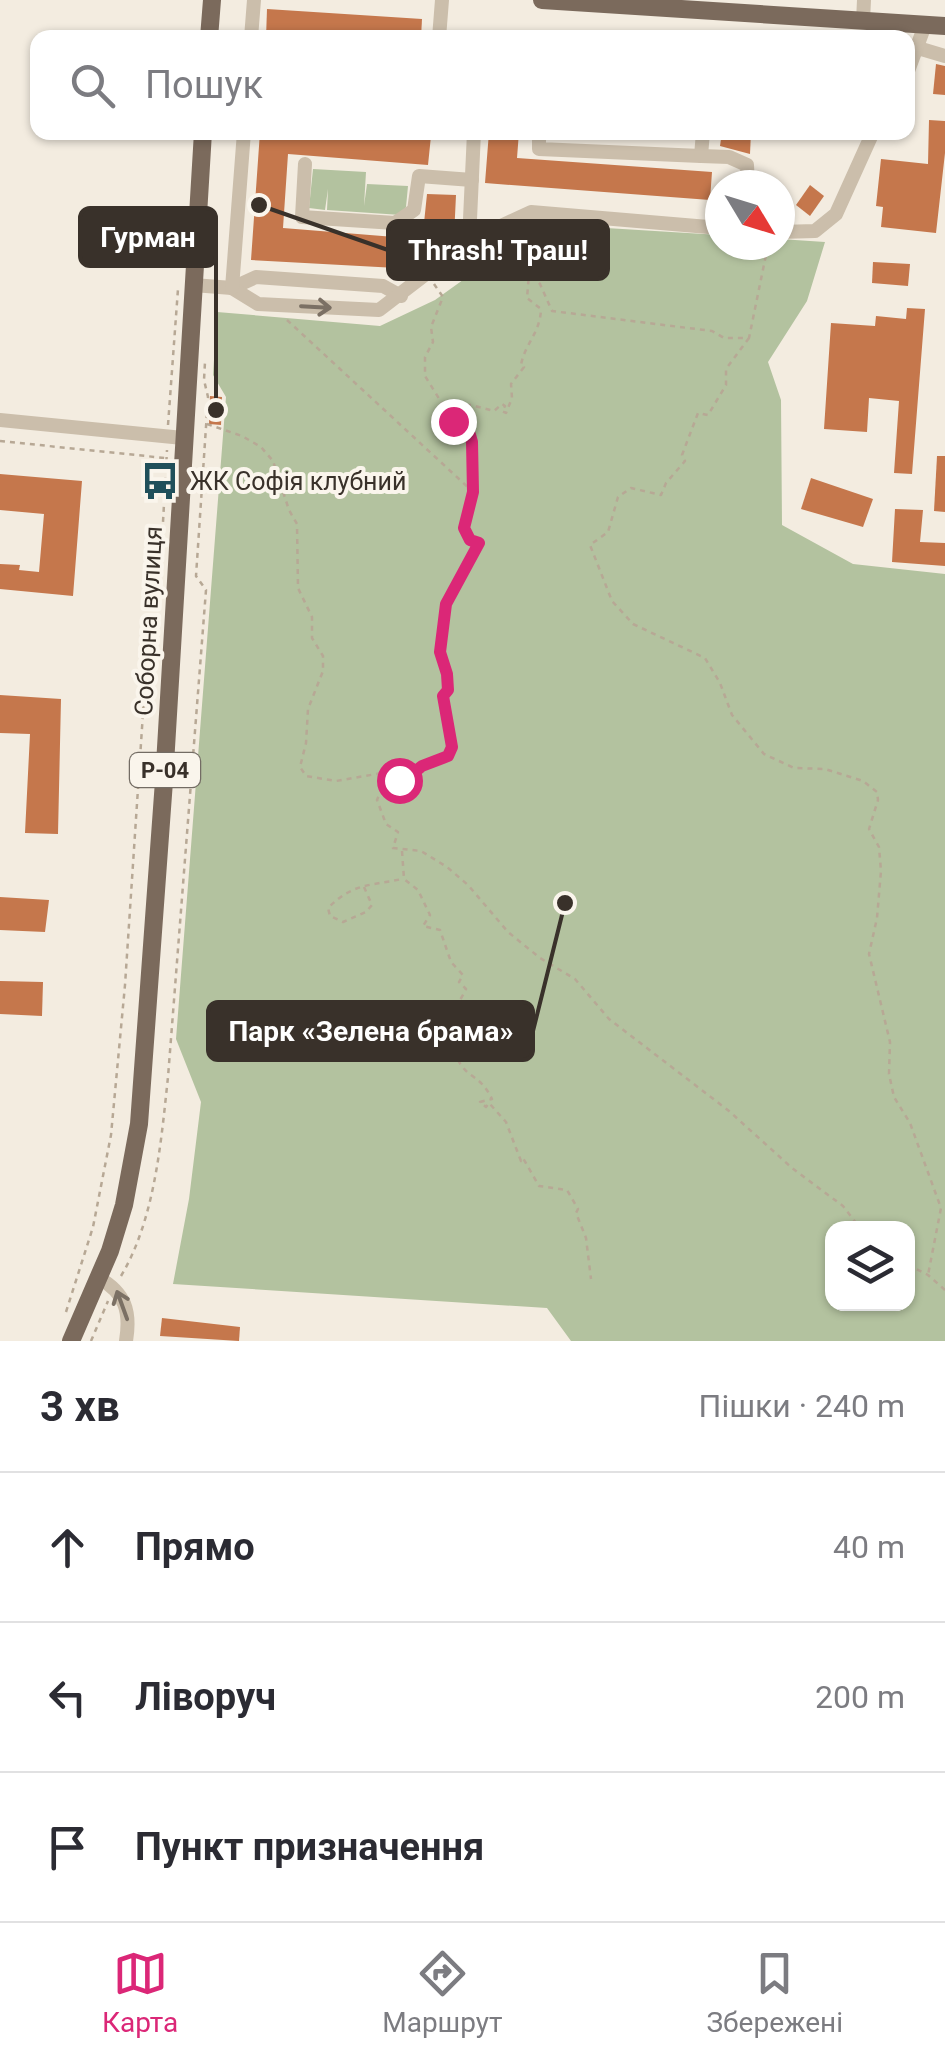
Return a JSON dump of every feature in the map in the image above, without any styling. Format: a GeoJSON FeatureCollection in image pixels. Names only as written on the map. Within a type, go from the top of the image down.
{"type":"FeatureCollection","features":[{"type":"Feature","properties":{"kind":"main road"},"geometry":{"type":"LineString","coordinates":[[210,30],[212,0]]}},
{"type":"Feature","properties":{"kind":"main road"},"geometry":{"type":"LineString","coordinates":[[542,0],[720,6],[863,22],[945,26]]}},
{"type":"Feature","properties":{"kind":"main road","name":"Соборна вулиця"},"geometry":{"type":"LineString","coordinates":[[71,1341],[107,1283],[141,1108],[164,781],[175,443],[193,285],[202,140]]}},
{"type":"Feature","properties":{"kind":"street"},"geometry":{"type":"LineString","coordinates":[[252,30],[254,0]]}},
{"type":"Feature","properties":{"kind":"street"},"geometry":{"type":"LineString","coordinates":[[440,30],[442,0]]}},
{"type":"Feature","properties":{"kind":"street"},"geometry":{"type":"LineString","coordinates":[[863,22],[864,0]]}},
{"type":"Feature","properties":{"kind":"street"},"geometry":{"type":"LineString","coordinates":[[915,55],[925,25]]}},
{"type":"Feature","properties":{"kind":"street"},"geometry":{"type":"LineString","coordinates":[[918,48],[945,56]]}},
{"type":"Feature","properties":{"kind":"street"},"geometry":{"type":"LineString","coordinates":[[232,288],[243,140]]}},
{"type":"Feature","properties":{"kind":"street"},"geometry":{"type":"LineString","coordinates":[[469,241],[474,140]]}},
{"type":"Feature","properties":{"kind":"street"},"geometry":{"type":"LineString","coordinates":[[539,140],[539,148],[729,157],[747,165],[747,170]]}},
{"type":"Feature","properties":{"kind":"street"},"geometry":{"type":"LineString","coordinates":[[702,156],[703,140]]}},
{"type":"Feature","properties":{"kind":"street"},"geometry":{"type":"LineString","coordinates":[[795,232],[815,231],[836,214],[869,140]]}},
{"type":"Feature","properties":{"kind":"street"},"geometry":{"type":"LineString","coordinates":[[305,164],[302,218],[395,223],[414,210],[419,176],[472,180]]}},
{"type":"Feature","properties":{"kind":"street"},"geometry":{"type":"LineString","coordinates":[[232,288],[258,304],[378,310],[469,241],[530,212],[705,227]]}},
{"type":"Feature","properties":{"kind":"street"},"geometry":{"type":"LineString","coordinates":[[193,285],[232,288],[256,278],[382,286],[401,296]]}},
{"type":"Feature","properties":{"kind":"street"},"geometry":{"type":"LineString","coordinates":[[0,420],[175,443]]}},
{"type":"Feature","properties":{"kind":"street"},"geometry":{"type":"LineString","coordinates":[[107,1283],[125,1300],[126,1341]]}},
{"type":"Feature","properties":{"kind":"path"},"geometry":{"type":"LineString","coordinates":[[446,406],[471,405],[494,411],[502,404],[502,411],[506,412],[512,398],[511,384],[524,367],[524,351],[532,342],[541,309],[527,298],[530,252],[511,222]]}},
{"type":"Feature","properties":{"kind":"path"},"geometry":{"type":"LineString","coordinates":[[765,260],[749,338],[726,370],[726,385],[708,415],[698,413],[682,455],[684,460],[662,495],[632,488],[618,498],[608,532],[590,545],[612,601],[633,624],[705,658],[732,715],[764,754],[794,768],[825,769],[862,781],[878,792],[870,829],[878,847],[881,871],[877,918],[868,954],[890,1042],[889,1074],[894,1097],[910,1122],[941,1208],[928,1275]]}},
{"type":"Feature","properties":{"kind":"path"},"geometry":{"type":"LineString","coordinates":[[529,272],[540,284],[552,311],[712,331],[724,338],[749,338]]}},
{"type":"Feature","properties":{"kind":"path"},"geometry":{"type":"LineString","coordinates":[[206,424],[242,436],[274,461],[297,524],[298,588],[312,617],[312,638],[323,656],[324,671],[308,709],[300,766],[306,776],[336,781],[388,770],[404,781],[422,766],[448,756],[452,747],[443,696],[448,690],[440,638],[446,604],[479,543],[470,540],[464,528],[473,492],[470,435],[453,421],[429,384],[424,357],[433,342],[431,327],[442,298],[436,286],[424,278]]}},
{"type":"Feature","properties":{"kind":"path"},"geometry":{"type":"LineString","coordinates":[[272,305],[473,492]]}},
{"type":"Feature","properties":{"kind":"path"},"geometry":{"type":"LineString","coordinates":[[92,1341],[107,1283],[140,1232],[161,1138],[206,590],[196,576],[206,424],[206,348]]}},
{"type":"Feature","properties":{"kind":"path"},"geometry":{"type":"LineString","coordinates":[[0,440],[166,458]]}},
{"type":"Feature","properties":{"kind":"path"},"geometry":{"type":"LineString","coordinates":[[64,1321],[93,1227],[111,1134],[151,592],[160,576],[166,458],[175,443]]}},
{"type":"Feature","properties":{"kind":"path"},"geometry":{"type":"LineString","coordinates":[[383,773],[384,783],[377,800],[386,824],[398,832],[394,848],[420,851],[447,867],[508,932],[574,979],[609,1020],[729,1111],[792,1168],[843,1206],[855,1221]]}},
{"type":"Feature","properties":{"kind":"path"},"geometry":{"type":"LineString","coordinates":[[402,849],[404,878],[418,890],[430,914],[423,926],[440,930],[451,962],[463,975],[459,982],[466,989],[449,1020],[452,1051],[468,1074],[486,1089],[492,1099],[480,1102],[486,1107],[489,1103],[506,1122],[520,1161],[523,1158],[539,1186],[566,1190],[578,1209],[591,1279]]}},
{"type":"Feature","properties":{"kind":"path"},"geometry":{"type":"LineString","coordinates":[[364,887],[372,905],[366,912],[343,922],[330,916],[328,908],[356,886],[404,878]]}},
{"type":"Feature","properties":{"kind":"path"},"geometry":{"type":"LineString","coordinates":[[915,1268],[945,1290]]}},
{"type":"Feature","properties":{"kind":"green space"},"geometry":{"type":"Polygon","coordinates":[[[313,169],[366,172],[364,206],[367,184],[408,186],[406,207],[401,215],[327,210],[328,189],[325,210],[309,208],[313,169]]]}},
{"type":"Feature","properties":{"kind":"green space"},"geometry":{"type":"Polygon","coordinates":[[[541,224],[705,234],[705,260],[795,260],[795,240],[825,242],[807,301],[768,362],[781,400],[782,525],[853,564],[945,574],[945,1341],[571,1341],[547,1308],[173,1284],[201,1102],[176,1039],[226,397],[213,375],[217,312],[380,326],[435,300],[541,224]]]}},
{"type":"Feature","properties":{"kind":"building"},"geometry":{"type":"Polygon","coordinates":[[[267,9],[422,19],[421,30],[266,30],[267,9]]]}},
{"type":"Feature","properties":{"kind":"building"},"geometry":{"type":"Polygon","coordinates":[[[936,64],[945,66],[945,95],[933,94],[936,64]]]}},
{"type":"Feature","properties":{"kind":"building"},"geometry":{"type":"Polygon","coordinates":[[[929,120],[945,121],[936,233],[881,227],[883,207],[876,206],[881,159],[928,164],[929,120]]]}},
{"type":"Feature","properties":{"kind":"building"},"geometry":{"type":"Polygon","coordinates":[[[259,140],[431,140],[428,165],[288,154],[283,228],[407,238],[424,223],[427,194],[456,195],[454,237],[415,269],[251,260],[259,140]]]}},
{"type":"Feature","properties":{"kind":"building"},"geometry":{"type":"Polygon","coordinates":[[[488,140],[518,140],[517,158],[705,171],[705,200],[485,183],[488,140]]]}},
{"type":"Feature","properties":{"kind":"building"},"geometry":{"type":"Polygon","coordinates":[[[721,140],[751,140],[750,154],[720,146],[721,140]]]}},
{"type":"Feature","properties":{"kind":"building"},"geometry":{"type":"Polygon","coordinates":[[[810,185],[824,196],[810,216],[796,205],[810,185]]]}},
{"type":"Feature","properties":{"kind":"building"},"geometry":{"type":"Polygon","coordinates":[[[873,262],[910,264],[908,286],[872,283],[873,262]]]}},
{"type":"Feature","properties":{"kind":"building"},"geometry":{"type":"Polygon","coordinates":[[[907,308],[925,309],[912,474],[894,473],[899,401],[869,398],[867,432],[824,429],[831,323],[875,326],[876,316],[906,319],[907,308]]]}},
{"type":"Feature","properties":{"kind":"building"},"geometry":{"type":"Polygon","coordinates":[[[210,396],[222,397],[221,425],[209,424],[210,396]]]}},
{"type":"Feature","properties":{"kind":"building"},"geometry":{"type":"Polygon","coordinates":[[[937,456],[945,456],[945,512],[934,511],[937,456]]]}},
{"type":"Feature","properties":{"kind":"building"},"geometry":{"type":"Polygon","coordinates":[[[0,474],[82,481],[73,596],[0,589],[0,564],[20,565],[19,570],[39,572],[44,514],[0,510],[0,474]]]}},
{"type":"Feature","properties":{"kind":"building"},"geometry":{"type":"Polygon","coordinates":[[[811,478],[873,499],[863,527],[801,509],[811,478]]]}},
{"type":"Feature","properties":{"kind":"building"},"geometry":{"type":"Polygon","coordinates":[[[895,509],[923,510],[920,542],[945,543],[945,566],[892,562],[895,509]]]}},
{"type":"Feature","properties":{"kind":"building"},"geometry":{"type":"Polygon","coordinates":[[[0,695],[61,699],[58,834],[25,833],[30,734],[0,733],[0,695]]]}},
{"type":"Feature","properties":{"kind":"building"},"geometry":{"type":"Polygon","coordinates":[[[0,897],[49,900],[45,932],[0,930],[0,897]]]}},
{"type":"Feature","properties":{"kind":"building"},"geometry":{"type":"Polygon","coordinates":[[[0,981],[43,982],[42,1016],[0,1014],[0,981]]]}},
{"type":"Feature","properties":{"kind":"building"},"geometry":{"type":"Polygon","coordinates":[[[162,1318],[240,1327],[239,1341],[160,1336],[162,1318]]]}},
{"type":"Feature","properties":{"kind":"place","name":"Thrash! Траш!"},"geometry":{"type":"Point","coordinates":[259,205]}},
{"type":"Feature","properties":{"kind":"place","name":"Гурман"},"geometry":{"type":"Point","coordinates":[216,410]}},
{"type":"Feature","properties":{"kind":"place","name":"ЖК Софія клубний"},"geometry":{"type":"Point","coordinates":[160,481]}},
{"type":"Feature","properties":{"kind":"place","name":"Парк «Зелена брама»"},"geometry":{"type":"Point","coordinates":[565,903]}},
{"type":"Feature","properties":{"kind":"route"},"geometry":{"type":"LineString","coordinates":[[399,780],[404,781],[422,766],[448,756],[452,747],[443,696],[448,690],[440,638],[446,604],[479,543],[470,540],[464,528],[473,492],[472,442],[470,435],[453,421]]}}]}
